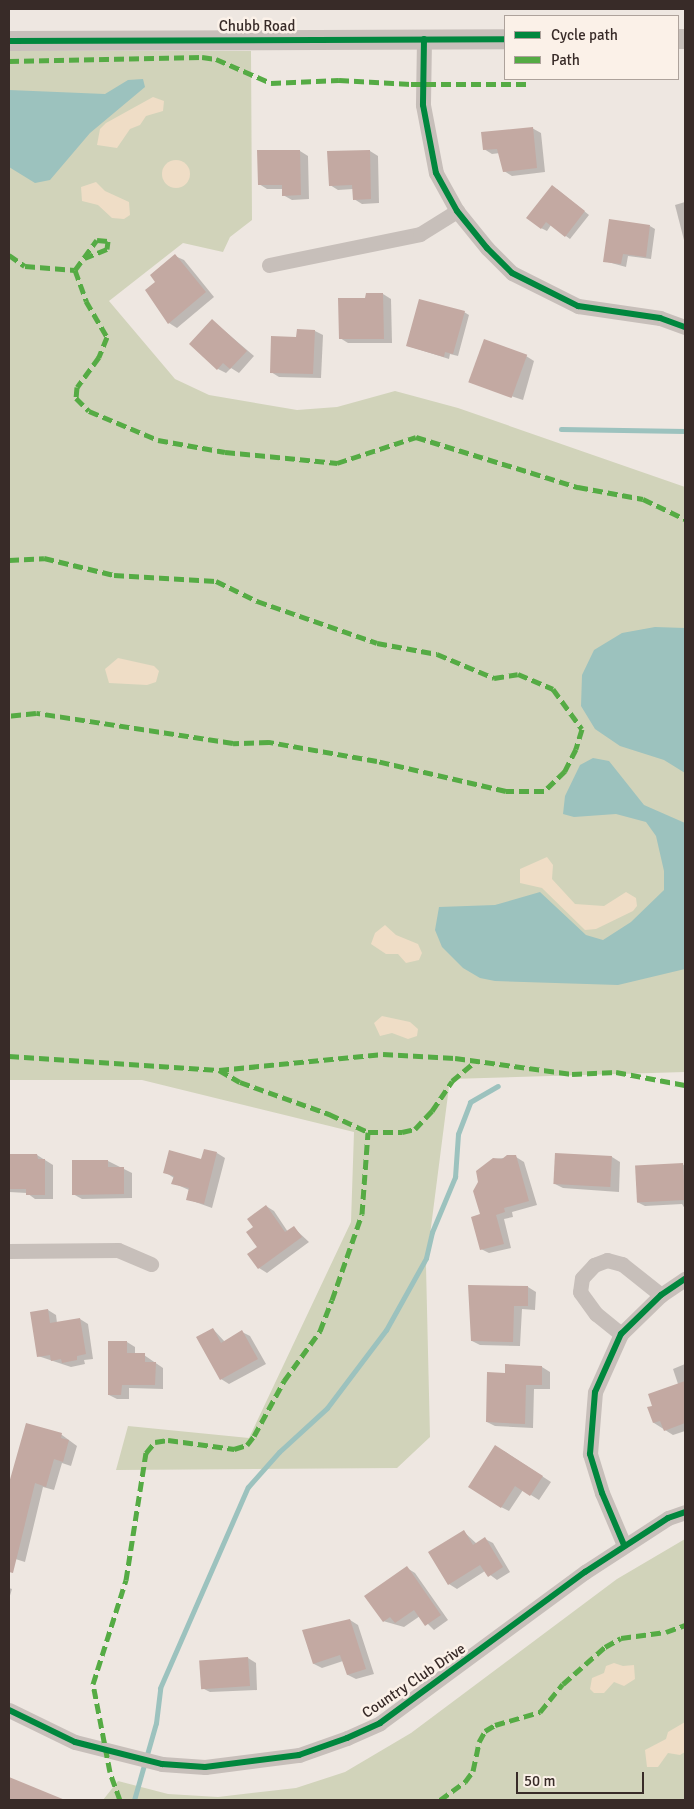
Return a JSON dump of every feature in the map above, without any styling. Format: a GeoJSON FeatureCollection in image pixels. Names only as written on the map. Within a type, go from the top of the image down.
{"type":"FeatureCollection","features":[{"type":"Feature","properties":{"kind":"street"},"geometry":{"type":"LineString","coordinates":[[424,39],[423,105],[429,150],[436,173],[456,211],[512,273],[578,306],[660,318],[685,327]]}},
{"type":"Feature","properties":{"kind":"street","name":"Chubb Road"},"geometry":{"type":"LineString","coordinates":[[9,41],[504,39]]}},
{"type":"Feature","properties":{"kind":"street"},"geometry":{"type":"LineString","coordinates":[[269,265],[420,234],[456,211]]}},
{"type":"Feature","properties":{"kind":"street"},"geometry":{"type":"LineString","coordinates":[[9,1251],[118,1250],[151,1264]]}},
{"type":"Feature","properties":{"kind":"street"},"geometry":{"type":"LineString","coordinates":[[621,1334],[596,1314],[580,1292],[582,1278],[594,1265],[607,1260],[622,1264],[661,1295]]}},
{"type":"Feature","properties":{"kind":"street"},"geometry":{"type":"LineString","coordinates":[[624,1545],[602,1493],[590,1454],[595,1392],[621,1334],[661,1295],[685,1279]]}},
{"type":"Feature","properties":{"kind":"street","name":"Country Club Drive"},"geometry":{"type":"LineString","coordinates":[[9,1710],[75,1742],[162,1764],[205,1767],[299,1755],[347,1738],[380,1722],[624,1545],[685,1512]]}},
{"type":"Feature","properties":{"kind":"green space"},"geometry":{"type":"Polygon","coordinates":[[[9,51],[251,51],[252,220],[230,237],[223,252],[183,243],[109,301],[175,379],[209,395],[297,410],[337,407],[395,391],[458,408],[685,487],[685,1072],[450,1079],[426,1266],[430,1437],[397,1468],[116,1470],[128,1426],[249,1438],[351,1222],[354,1132],[142,1080],[9,1080],[9,51]]]}},
{"type":"Feature","properties":{"kind":"green space"},"geometry":{"type":"Polygon","coordinates":[[[685,1539],[685,1800],[103,1800],[118,1781],[168,1794],[218,1797],[296,1788],[345,1772],[411,1733],[617,1579],[685,1539]]]}},
{"type":"Feature","properties":{"kind":"sand"},"geometry":{"type":"Polygon","coordinates":[[[153,97],[164,101],[163,111],[146,116],[140,125],[130,129],[117,148],[97,145],[100,129],[106,123],[153,97]]]}},
{"type":"Feature","properties":{"kind":"sand"},"geometry":{"type":"Polygon","coordinates":[[[176,160],[186,164],[190,174],[186,184],[176,188],[166,184],[162,174],[166,164],[176,160]]]}},
{"type":"Feature","properties":{"kind":"sand"},"geometry":{"type":"Polygon","coordinates":[[[96,182],[105,191],[129,202],[130,215],[124,219],[112,218],[98,205],[82,201],[81,187],[96,182]]]}},
{"type":"Feature","properties":{"kind":"sand"},"geometry":{"type":"Polygon","coordinates":[[[118,658],[154,666],[159,671],[156,682],[147,685],[109,683],[105,669],[118,658]]]}},
{"type":"Feature","properties":{"kind":"sand"},"geometry":{"type":"Polygon","coordinates":[[[547,857],[553,865],[552,879],[575,904],[604,906],[626,892],[636,898],[637,906],[633,911],[596,929],[585,930],[542,888],[520,883],[520,869],[547,857]]]}},
{"type":"Feature","properties":{"kind":"sand"},"geometry":{"type":"Polygon","coordinates":[[[385,925],[396,935],[418,944],[422,953],[419,960],[406,963],[398,954],[386,954],[371,944],[375,933],[385,925]]]}},
{"type":"Feature","properties":{"kind":"sand"},"geometry":{"type":"Polygon","coordinates":[[[382,1016],[410,1022],[418,1029],[417,1036],[408,1039],[392,1033],[380,1036],[374,1023],[382,1016]]]}},
{"type":"Feature","properties":{"kind":"sand"},"geometry":{"type":"Polygon","coordinates":[[[614,1663],[623,1666],[634,1665],[635,1679],[624,1686],[614,1682],[604,1693],[594,1693],[590,1689],[592,1678],[604,1673],[606,1666],[614,1663]]]}},
{"type":"Feature","properties":{"kind":"sand"},"geometry":{"type":"Polygon","coordinates":[[[685,1722],[685,1752],[680,1755],[668,1753],[658,1767],[647,1767],[645,1750],[666,1739],[668,1732],[685,1722]]]}},
{"type":"Feature","properties":{"kind":"water"},"geometry":{"type":"Polygon","coordinates":[[[143,79],[145,87],[90,133],[50,180],[35,183],[9,167],[9,90],[105,94],[128,80],[143,79]]]}},
{"type":"Feature","properties":{"kind":"water"},"geometry":{"type":"Polygon","coordinates":[[[655,627],[685,628],[685,773],[664,760],[620,746],[595,729],[581,706],[582,675],[594,650],[622,633],[655,627]]]}},
{"type":"Feature","properties":{"kind":"water"},"geometry":{"type":"Polygon","coordinates":[[[593,758],[609,761],[644,805],[685,823],[685,969],[618,985],[495,981],[480,978],[463,968],[442,947],[435,930],[439,907],[495,905],[540,892],[586,935],[603,940],[631,922],[664,890],[664,871],[656,836],[646,822],[616,814],[574,817],[563,814],[565,796],[580,765],[593,758]]]}},
{"type":"Feature","properties":{"kind":"building"},"geometry":{"type":"Polygon","coordinates":[[[533,127],[537,168],[503,172],[497,149],[483,150],[481,132],[533,127]]]}},
{"type":"Feature","properties":{"kind":"building"},"geometry":{"type":"Polygon","coordinates":[[[257,150],[300,150],[301,195],[282,196],[282,185],[258,185],[257,150]]]}},
{"type":"Feature","properties":{"kind":"building"},"geometry":{"type":"Polygon","coordinates":[[[370,150],[371,199],[353,200],[352,185],[329,186],[327,151],[370,150]]]}},
{"type":"Feature","properties":{"kind":"building"},"geometry":{"type":"Polygon","coordinates":[[[552,185],[585,211],[565,237],[546,222],[541,229],[526,218],[552,185]]]}},
{"type":"Feature","properties":{"kind":"building"},"geometry":{"type":"Polygon","coordinates":[[[609,219],[650,225],[646,257],[623,254],[621,264],[603,262],[609,219]]]}},
{"type":"Feature","properties":{"kind":"building"},"geometry":{"type":"Polygon","coordinates":[[[175,254],[206,292],[168,324],[145,290],[155,282],[150,275],[175,254]]]}},
{"type":"Feature","properties":{"kind":"building"},"geometry":{"type":"Polygon","coordinates":[[[366,293],[383,293],[384,339],[339,339],[338,298],[365,298],[366,293]]]}},
{"type":"Feature","properties":{"kind":"building"},"geometry":{"type":"Polygon","coordinates":[[[419,299],[465,311],[453,354],[445,352],[444,357],[406,346],[419,299]]]}},
{"type":"Feature","properties":{"kind":"building"},"geometry":{"type":"Polygon","coordinates":[[[212,319],[247,351],[230,369],[223,363],[217,370],[189,344],[212,319]]]}},
{"type":"Feature","properties":{"kind":"building"},"geometry":{"type":"Polygon","coordinates":[[[297,329],[315,330],[313,374],[270,373],[271,336],[296,337],[297,329]]]}},
{"type":"Feature","properties":{"kind":"building"},"geometry":{"type":"Polygon","coordinates":[[[484,339],[527,355],[511,398],[468,382],[484,339]]]}},
{"type":"Feature","properties":{"kind":"building"},"geometry":{"type":"Polygon","coordinates":[[[204,1149],[217,1152],[204,1204],[186,1200],[189,1188],[171,1184],[174,1176],[163,1173],[169,1150],[201,1159],[204,1149]]]}},
{"type":"Feature","properties":{"kind":"building"},"geometry":{"type":"Polygon","coordinates":[[[555,1153],[612,1156],[610,1187],[553,1184],[555,1153]]]}},
{"type":"Feature","properties":{"kind":"building"},"geometry":{"type":"Polygon","coordinates":[[[9,1154],[37,1154],[38,1159],[45,1159],[45,1195],[26,1195],[26,1189],[9,1189],[9,1154]]]}},
{"type":"Feature","properties":{"kind":"building"},"geometry":{"type":"Polygon","coordinates":[[[507,1155],[516,1155],[529,1201],[504,1208],[505,1212],[496,1215],[504,1244],[480,1250],[471,1217],[480,1214],[473,1191],[478,1182],[476,1171],[493,1158],[502,1159],[507,1155]]]}},
{"type":"Feature","properties":{"kind":"building"},"geometry":{"type":"Polygon","coordinates":[[[72,1160],[108,1160],[108,1167],[124,1167],[124,1194],[72,1195],[72,1160]]]}},
{"type":"Feature","properties":{"kind":"building"},"geometry":{"type":"Polygon","coordinates":[[[683,1163],[685,1200],[637,1202],[635,1166],[683,1163]]]}},
{"type":"Feature","properties":{"kind":"building"},"geometry":{"type":"Polygon","coordinates":[[[266,1205],[285,1232],[294,1226],[302,1237],[258,1269],[247,1254],[257,1247],[246,1232],[253,1227],[247,1219],[266,1205]]]}},
{"type":"Feature","properties":{"kind":"building"},"geometry":{"type":"Polygon","coordinates":[[[468,1285],[528,1286],[528,1306],[514,1306],[513,1342],[471,1341],[468,1285]]]}},
{"type":"Feature","properties":{"kind":"building"},"geometry":{"type":"Polygon","coordinates":[[[48,1309],[50,1323],[80,1318],[86,1354],[77,1356],[77,1360],[62,1363],[61,1359],[51,1361],[50,1355],[37,1357],[30,1312],[48,1309]]]}},
{"type":"Feature","properties":{"kind":"building"},"geometry":{"type":"Polygon","coordinates":[[[213,1328],[221,1343],[242,1330],[258,1359],[220,1380],[196,1337],[213,1328]]]}},
{"type":"Feature","properties":{"kind":"building"},"geometry":{"type":"Polygon","coordinates":[[[108,1341],[127,1341],[127,1353],[145,1353],[145,1362],[156,1362],[155,1385],[122,1385],[121,1395],[108,1395],[108,1341]]]}},
{"type":"Feature","properties":{"kind":"building"},"geometry":{"type":"Polygon","coordinates":[[[505,1364],[542,1366],[542,1385],[526,1385],[525,1424],[486,1422],[487,1372],[505,1373],[505,1364]]]}},
{"type":"Feature","properties":{"kind":"building"},"geometry":{"type":"Polygon","coordinates":[[[685,1381],[685,1423],[664,1431],[660,1421],[653,1423],[647,1407],[652,1406],[648,1394],[685,1381]]]}},
{"type":"Feature","properties":{"kind":"building"},"geometry":{"type":"Polygon","coordinates":[[[26,1423],[62,1433],[61,1438],[69,1440],[63,1462],[54,1459],[46,1487],[35,1483],[13,1573],[9,1572],[9,1483],[26,1423]]]}},
{"type":"Feature","properties":{"kind":"building"},"geometry":{"type":"Polygon","coordinates":[[[495,1445],[543,1476],[530,1496],[515,1486],[501,1508],[468,1487],[495,1445]]]}},
{"type":"Feature","properties":{"kind":"building"},"geometry":{"type":"Polygon","coordinates":[[[464,1530],[473,1545],[485,1537],[503,1567],[488,1577],[480,1565],[448,1585],[428,1552],[464,1530]]]}},
{"type":"Feature","properties":{"kind":"building"},"geometry":{"type":"Polygon","coordinates":[[[407,1566],[441,1615],[425,1626],[414,1610],[395,1623],[390,1617],[383,1622],[364,1596],[407,1566]]]}},
{"type":"Feature","properties":{"kind":"building"},"geometry":{"type":"Polygon","coordinates":[[[350,1619],[366,1669],[347,1675],[340,1655],[313,1664],[302,1630],[350,1619]]]}},
{"type":"Feature","properties":{"kind":"building"},"geometry":{"type":"Polygon","coordinates":[[[248,1657],[250,1686],[201,1689],[199,1660],[248,1657]]]}},
{"type":"Feature","properties":{"kind":"building"},"geometry":{"type":"Polygon","coordinates":[[[9,1777],[65,1800],[9,1800],[9,1777]]]}},
{"type":"Feature","properties":{"kind":"waterway"},"geometry":{"type":"LineString","coordinates":[[561,429],[685,431]]}},
{"type":"Feature","properties":{"kind":"waterway"},"geometry":{"type":"LineString","coordinates":[[134,1800],[156,1723],[160,1688],[248,1487],[279,1452],[327,1408],[386,1330],[426,1258],[432,1232],[455,1177],[458,1134],[470,1102],[498,1086]]}},
{"type":"Feature","properties":{"kind":"marked path"},"geometry":{"type":"LineString","coordinates":[[9,61],[202,57],[216,59],[271,83],[339,80],[411,84],[529,84]]}},
{"type":"Feature","properties":{"kind":"marked path"},"geometry":{"type":"LineString","coordinates":[[75,270],[97,240],[108,241],[107,249],[85,258]]}},
{"type":"Feature","properties":{"kind":"marked path"},"geometry":{"type":"LineString","coordinates":[[9,255],[25,266],[75,270],[86,301],[107,337],[99,357],[77,387],[76,398],[89,411],[158,440],[225,452],[337,463],[416,437],[578,487],[643,499],[685,519]]}},
{"type":"Feature","properties":{"kind":"marked path"},"geometry":{"type":"LineString","coordinates":[[9,560],[44,558],[114,575],[216,581],[257,601],[377,643],[437,654],[494,678],[518,674],[553,689],[582,729],[576,749],[565,771],[544,791],[506,791],[377,761],[269,742],[233,743],[36,713],[9,716]]}},
{"type":"Feature","properties":{"kind":"marked path"},"geometry":{"type":"LineString","coordinates":[[9,1056],[219,1070],[383,1054],[455,1058],[572,1074],[616,1072],[685,1085]]}},
{"type":"Feature","properties":{"kind":"marked path"},"geometry":{"type":"LineString","coordinates":[[219,1070],[240,1082],[329,1114],[368,1132],[402,1132],[415,1129],[432,1111],[452,1081],[476,1061]]}},
{"type":"Feature","properties":{"kind":"marked path"},"geometry":{"type":"LineString","coordinates":[[120,1800],[110,1772],[93,1684],[126,1580],[146,1453],[155,1442],[168,1440],[234,1449],[247,1445],[254,1436],[284,1381],[320,1331],[332,1300],[362,1214],[368,1132]]}},
{"type":"Feature","properties":{"kind":"marked path"},"geometry":{"type":"LineString","coordinates":[[440,1800],[465,1782],[473,1771],[479,1742],[485,1731],[495,1725],[540,1712],[563,1684],[605,1647],[621,1638],[666,1632],[685,1625]]}},
{"type":"Feature","properties":{"kind":"cycle path"},"geometry":{"type":"LineString","coordinates":[[424,39],[423,105],[436,173],[457,211],[487,248],[512,273],[578,306],[660,318],[685,327]]}},
{"type":"Feature","properties":{"kind":"cycle path"},"geometry":{"type":"LineString","coordinates":[[9,41],[504,39]]}},
{"type":"Feature","properties":{"kind":"cycle path"},"geometry":{"type":"LineString","coordinates":[[624,1545],[602,1493],[590,1454],[595,1392],[621,1334],[661,1295],[685,1279]]}},
{"type":"Feature","properties":{"kind":"cycle path"},"geometry":{"type":"LineString","coordinates":[[9,1710],[75,1742],[162,1764],[205,1767],[299,1755],[347,1738],[380,1723],[585,1572],[668,1518],[685,1512]]}}]}
